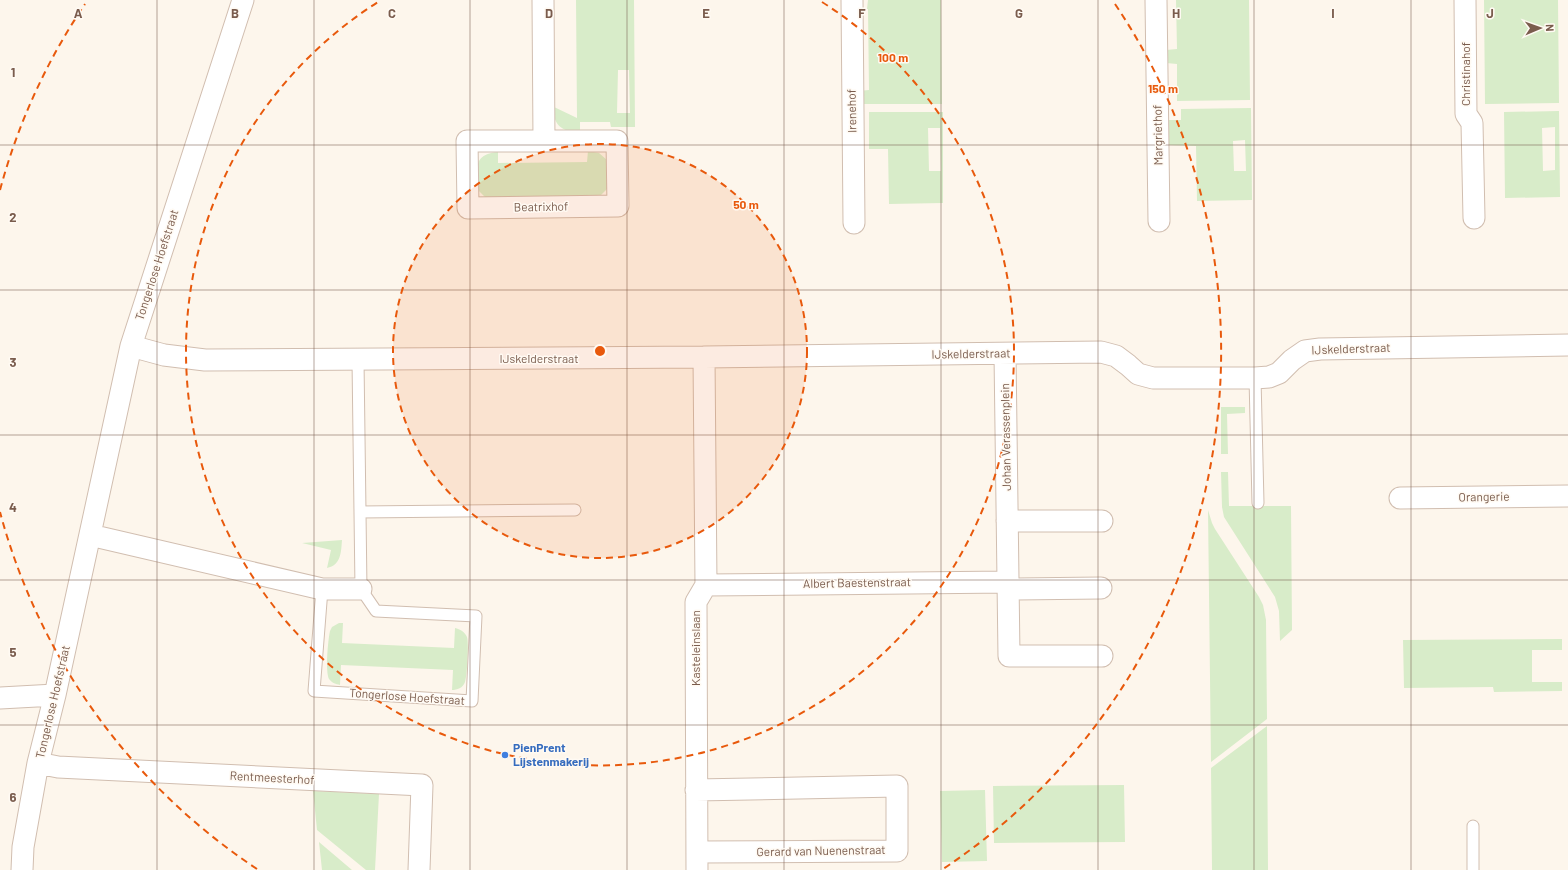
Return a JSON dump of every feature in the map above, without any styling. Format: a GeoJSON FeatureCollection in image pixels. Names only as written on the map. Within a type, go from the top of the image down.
{"type":"FeatureCollection","features":[{"type":"Feature","properties":{"kind":"street","name":"Tongerlose Hoefstraat"},"geometry":{"type":"LineString","coordinates":[[22,870],[23,847],[38,763],[55,695],[131,346],[243,0]]}},
{"type":"Feature","properties":{"kind":"street"},"geometry":{"type":"LineString","coordinates":[[543,0],[544,141]]}},
{"type":"Feature","properties":{"kind":"street","name":"Irenehof"},"geometry":{"type":"LineString","coordinates":[[852,0],[854,223]]}},
{"type":"Feature","properties":{"kind":"street","name":"Margriethof"},"geometry":{"type":"LineString","coordinates":[[1156,0],[1159,221]]}},
{"type":"Feature","properties":{"kind":"street","name":"Christinahof"},"geometry":{"type":"LineString","coordinates":[[1466,0],[1466,114],[1472,123],[1474,218]]}},
{"type":"Feature","properties":{"kind":"street","name":"Beatrixhof"},"geometry":{"type":"LineString","coordinates":[[467,141],[544,141],[618,141],[618,206],[468,208],[467,141]]}},
{"type":"Feature","properties":{"kind":"street","name":"IJskelderstraat"},"geometry":{"type":"LineString","coordinates":[[131,346],[164,355],[205,360],[704,357],[1101,352],[1116,356],[1138,374],[1153,378],[1255,378],[1269,377],[1279,372],[1305,351],[1320,349],[1568,345]]}},
{"type":"Feature","properties":{"kind":"street","name":"Johan Verassenplein"},"geometry":{"type":"LineString","coordinates":[[1005,354],[1009,656],[1102,656]]}},
{"type":"Feature","properties":{"kind":"street"},"geometry":{"type":"LineString","coordinates":[[704,357],[706,585]]}},
{"type":"Feature","properties":{"kind":"street","name":"Orangerie"},"geometry":{"type":"LineString","coordinates":[[1400,498],[1568,496]]}},
{"type":"Feature","properties":{"kind":"street"},"geometry":{"type":"LineString","coordinates":[[1007,521],[1102,520]]}},
{"type":"Feature","properties":{"kind":"street"},"geometry":{"type":"LineString","coordinates":[[90,536],[322,589],[361,589]]}},
{"type":"Feature","properties":{"kind":"street","name":"Albert Baestenstraat"},"geometry":{"type":"LineString","coordinates":[[706,585],[1008,585]]}},
{"type":"Feature","properties":{"kind":"street","name":"Kasteleinslaan"},"geometry":{"type":"LineString","coordinates":[[697,861],[696,602],[706,585]]}},
{"type":"Feature","properties":{"kind":"street"},"geometry":{"type":"LineString","coordinates":[[1008,585],[1101,588]]}},
{"type":"Feature","properties":{"kind":"street"},"geometry":{"type":"LineString","coordinates":[[0,698],[55,695]]}},
{"type":"Feature","properties":{"kind":"street","name":"Rentmeesterhof"},"geometry":{"type":"LineString","coordinates":[[38,763],[58,766],[422,785],[419,870]]}},
{"type":"Feature","properties":{"kind":"street","name":"Gerard van Nuenenstraat"},"geometry":{"type":"LineString","coordinates":[[696,790],[897,786],[898,818],[898,851],[697,861]]}},
{"type":"Feature","properties":{"kind":"lane"},"geometry":{"type":"LineString","coordinates":[[358,360],[361,589]]}},
{"type":"Feature","properties":{"kind":"lane"},"geometry":{"type":"LineString","coordinates":[[1255,378],[1258,503]]}},
{"type":"Feature","properties":{"kind":"lane"},"geometry":{"type":"LineString","coordinates":[[360,512],[575,510]]}},
{"type":"Feature","properties":{"kind":"lane","name":"Tongerlose Hoefstraat"},"geometry":{"type":"LineString","coordinates":[[322,589],[314,691],[472,701],[476,616],[376,611],[361,589]]}},
{"type":"Feature","properties":{"kind":"lane"},"geometry":{"type":"LineString","coordinates":[[1473,826],[1473,870]]}},
{"type":"Feature","properties":{"kind":"green space"},"geometry":{"type":"Polygon","coordinates":[[[576,0],[634,0],[635,127],[611,127],[610,122],[580,122],[580,133],[563,129],[555,119],[552,106],[577,118],[576,0]],[[618,70],[617,113],[630,113],[629,70],[618,70]]]}},
{"type":"Feature","properties":{"kind":"green space"},"geometry":{"type":"Polygon","coordinates":[[[868,0],[941,0],[942,104],[858,104],[858,91],[869,90],[868,0]]]}},
{"type":"Feature","properties":{"kind":"green space"},"geometry":{"type":"Polygon","coordinates":[[[1176,0],[1249,0],[1250,100],[1177,101],[1177,64],[1166,63],[1166,50],[1177,49],[1176,0]]]}},
{"type":"Feature","properties":{"kind":"green space"},"geometry":{"type":"Polygon","coordinates":[[[1484,0],[1558,0],[1559,103],[1485,104],[1484,0]]]}},
{"type":"Feature","properties":{"kind":"green space"},"geometry":{"type":"Polygon","coordinates":[[[1251,108],[1252,200],[1197,201],[1196,146],[1167,145],[1166,120],[1181,120],[1181,109],[1251,108]],[[1245,140],[1233,141],[1234,171],[1246,171],[1245,140]]]}},
{"type":"Feature","properties":{"kind":"green space"},"geometry":{"type":"Polygon","coordinates":[[[1559,111],[1560,197],[1505,198],[1504,112],[1559,111]],[[1555,127],[1542,128],[1543,171],[1555,170],[1555,127]]]}},
{"type":"Feature","properties":{"kind":"green space"},"geometry":{"type":"Polygon","coordinates":[[[869,112],[943,112],[943,203],[889,204],[888,149],[869,149],[869,112]],[[928,128],[929,171],[941,171],[940,128],[928,128]]]}},
{"type":"Feature","properties":{"kind":"green space"},"geometry":{"type":"Polygon","coordinates":[[[588,151],[599,153],[607,160],[608,188],[600,196],[491,199],[485,197],[478,190],[478,165],[484,156],[490,153],[498,152],[498,163],[587,162],[588,151]]]}},
{"type":"Feature","properties":{"kind":"green space"},"geometry":{"type":"Polygon","coordinates":[[[1221,407],[1245,407],[1245,413],[1227,414],[1228,454],[1221,454],[1221,407]]]}},
{"type":"Feature","properties":{"kind":"green space"},"geometry":{"type":"Polygon","coordinates":[[[1221,472],[1228,472],[1229,506],[1291,506],[1292,630],[1280,641],[1279,611],[1275,597],[1224,517],[1222,507],[1221,472]]]}},
{"type":"Feature","properties":{"kind":"green space"},"geometry":{"type":"Polygon","coordinates":[[[1208,510],[1215,529],[1259,597],[1263,605],[1266,620],[1267,719],[1211,762],[1208,510]]]}},
{"type":"Feature","properties":{"kind":"green space"},"geometry":{"type":"Polygon","coordinates":[[[342,540],[341,554],[338,561],[327,568],[331,550],[302,543],[342,540]]]}},
{"type":"Feature","properties":{"kind":"green space"},"geometry":{"type":"Polygon","coordinates":[[[339,623],[343,623],[342,643],[454,648],[455,628],[460,630],[464,632],[468,640],[466,679],[464,684],[456,690],[452,690],[453,670],[341,665],[340,685],[334,683],[329,679],[328,675],[328,648],[330,631],[332,627],[339,623]]]}},
{"type":"Feature","properties":{"kind":"green space"},"geometry":{"type":"Polygon","coordinates":[[[1562,639],[1562,650],[1532,650],[1532,682],[1562,682],[1562,691],[1494,692],[1493,687],[1404,688],[1403,640],[1562,639]]]}},
{"type":"Feature","properties":{"kind":"green space"},"geometry":{"type":"Polygon","coordinates":[[[1267,726],[1268,870],[1212,870],[1211,768],[1267,726]]]}},
{"type":"Feature","properties":{"kind":"green space"},"geometry":{"type":"Polygon","coordinates":[[[1124,785],[1125,842],[994,843],[993,786],[1124,785]]]}},
{"type":"Feature","properties":{"kind":"green space"},"geometry":{"type":"Polygon","coordinates":[[[985,790],[987,861],[942,862],[940,791],[985,790]]]}},
{"type":"Feature","properties":{"kind":"green space"},"geometry":{"type":"Polygon","coordinates":[[[313,791],[379,794],[375,870],[366,870],[317,830],[313,791]]]}},
{"type":"Feature","properties":{"kind":"green space"},"geometry":{"type":"Polygon","coordinates":[[[319,842],[352,870],[322,870],[319,842]]]}},
{"type":"Feature","properties":{"kind":"place","name":"PienPrent Lijstenmakerij"},"geometry":{"type":"Point","coordinates":[505,755]}}]}
